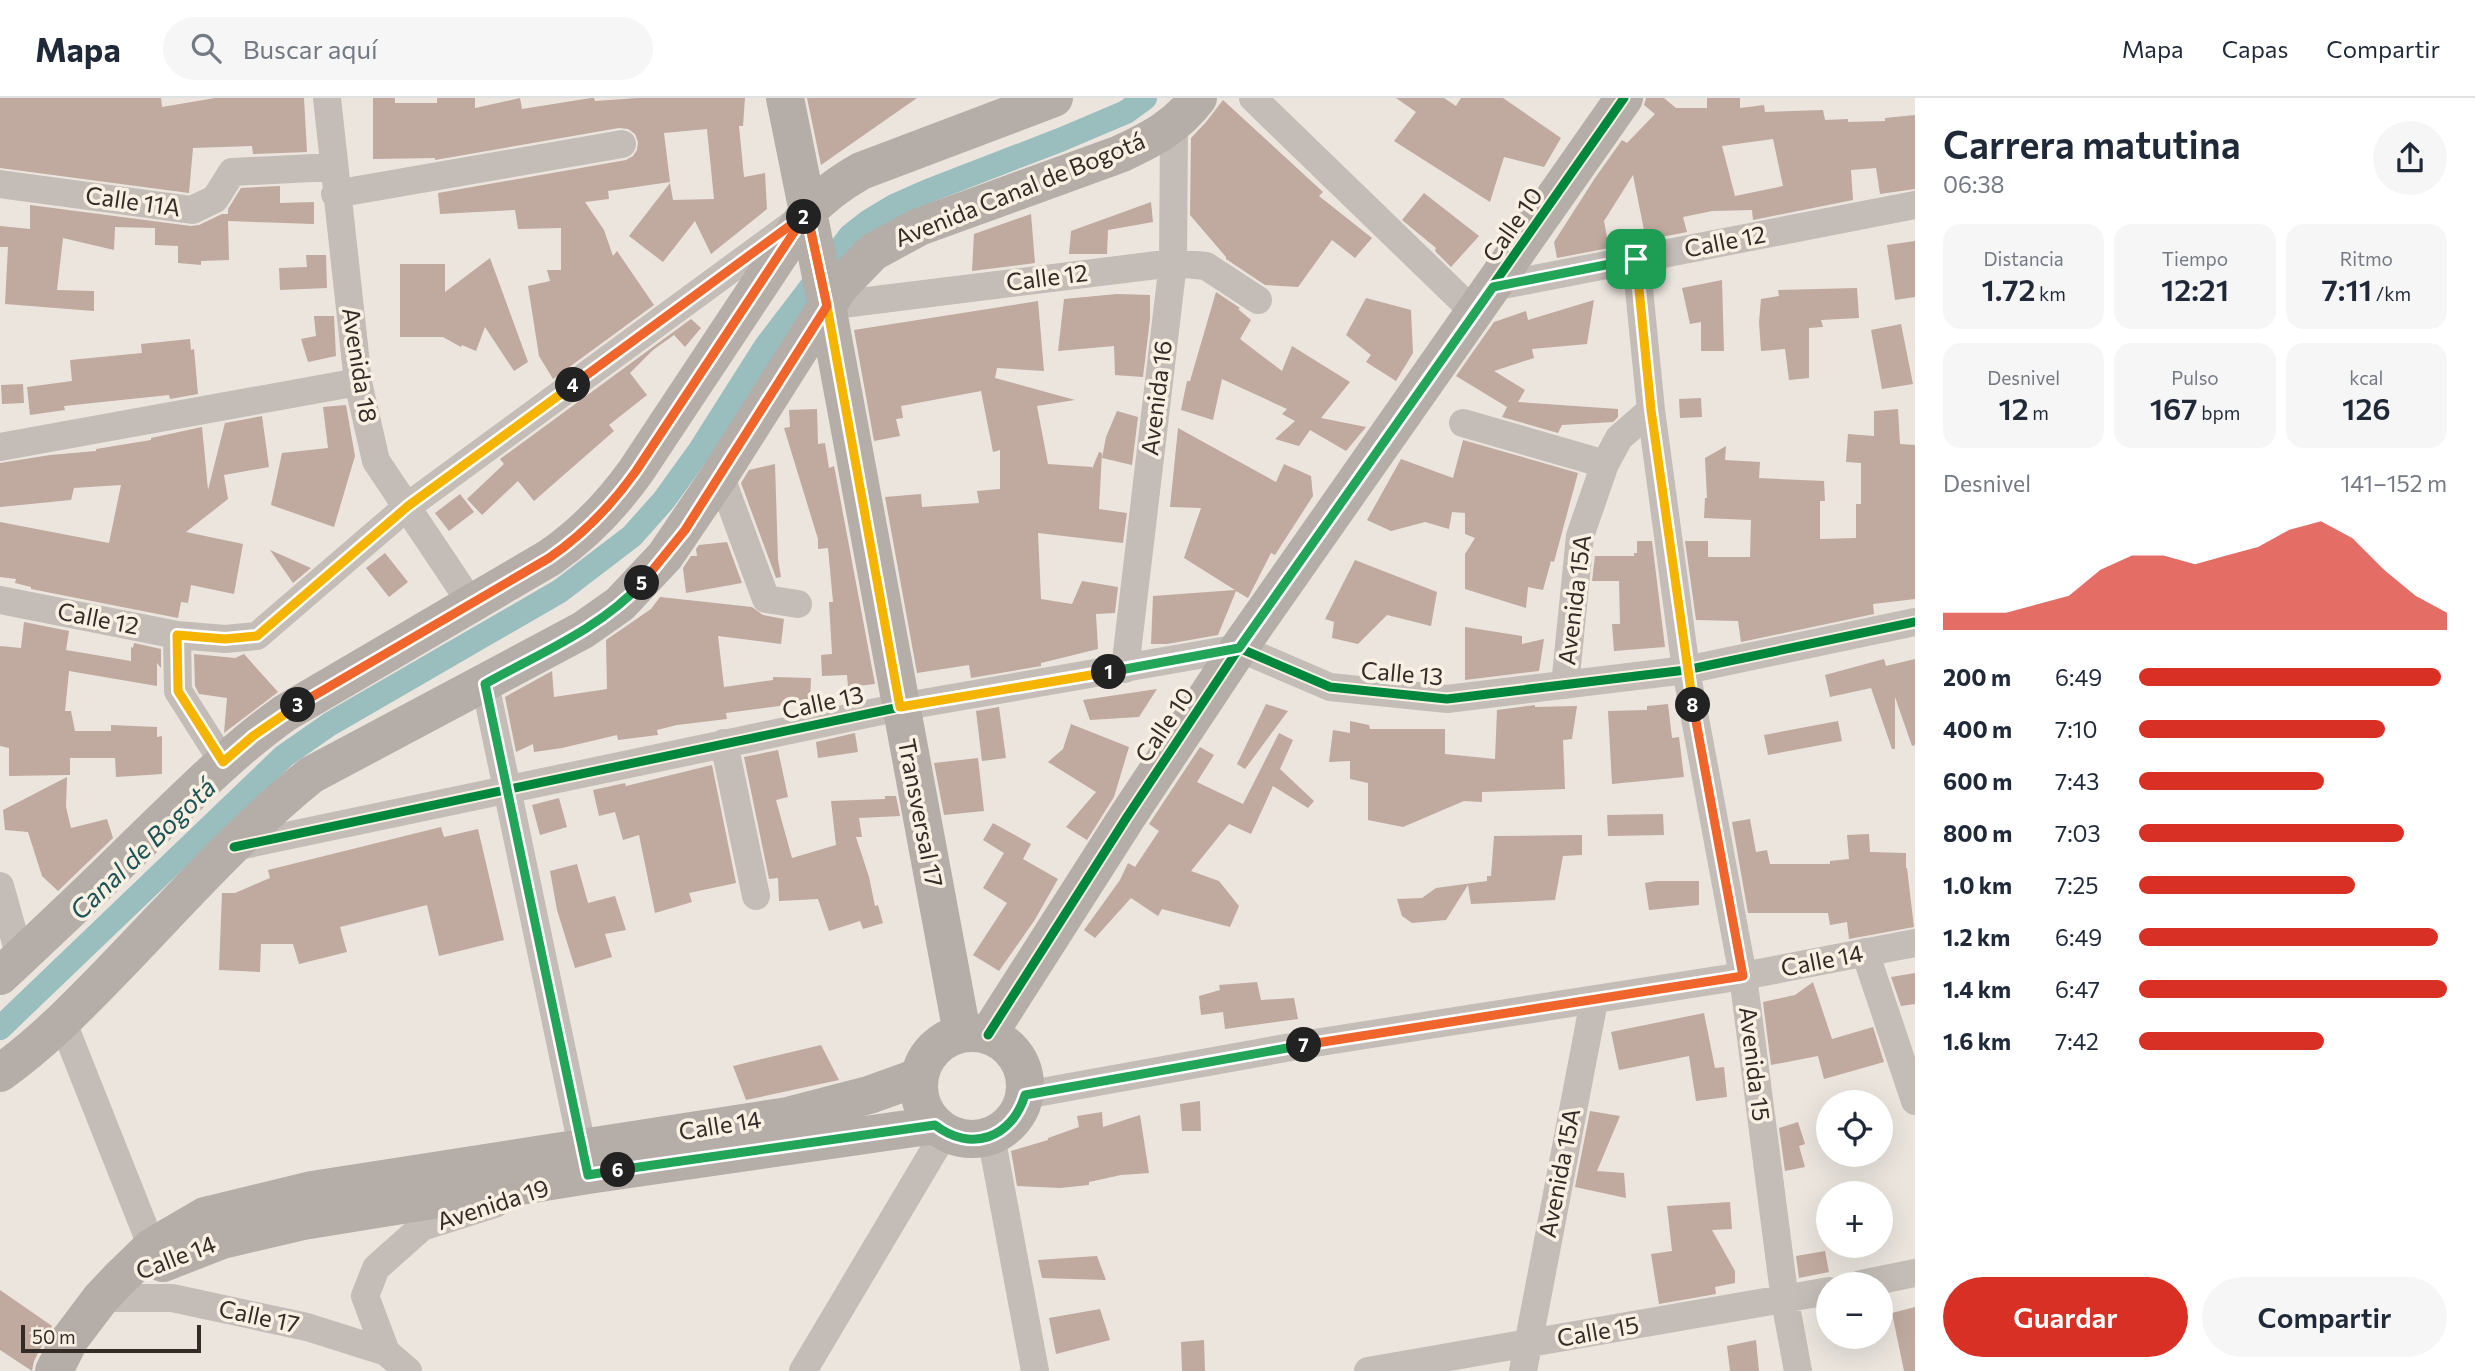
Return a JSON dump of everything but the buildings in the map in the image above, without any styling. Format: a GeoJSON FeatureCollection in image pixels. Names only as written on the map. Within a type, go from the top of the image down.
{"type":"FeatureCollection","features":[{"type":"Feature","properties":{"kind":"main road","name":"Transversal 17"},"geometry":{"type":"LineString","coordinates":[[785,98],[900,707],[975,1034]]}},
{"type":"Feature","properties":{"kind":"main road"},"geometry":{"type":"LineString","coordinates":[[10,966],[57,924],[223,762],[285,713],[569,544],[583,533],[618,496],[828,192],[861,171],[1054,98]]}},
{"type":"Feature","properties":{"kind":"main road","name":"Calle 10"},"geometry":{"type":"LineString","coordinates":[[975,1034],[1127,817],[1239,648],[1624,98]]}},
{"type":"Feature","properties":{"kind":"main road","name":"Avenida Canal de Bogotá"},"geometry":{"type":"LineString","coordinates":[[0,1073],[62,1023],[233,847],[311,775],[583,630],[620,604],[665,556],[720,475],[824,296],[839,287],[873,252],[901,235],[1120,154],[1186,111]]}},
{"type":"Feature","properties":{"kind":"main road"},"geometry":{"type":"LineString","coordinates":[[975,1034],[1005,1043],[1018,1058],[1025,1076],[1025,1095],[1014,1120],[1004,1130],[976,1140],[960,1138],[940,1129],[924,1111],[919,1095],[919,1077],[927,1057],[942,1041],[975,1034]]}},
{"type":"Feature","properties":{"kind":"main road","name":"Calle 14"},"geometry":{"type":"LineString","coordinates":[[110,1289],[222,1240],[788,1116],[869,1095],[919,1077]]}},
{"type":"Feature","properties":{"kind":"main road","name":"Calle 14"},"geometry":{"type":"LineString","coordinates":[[110,1289],[152,1247],[205,1216],[312,1191],[586,1161],[940,1129]]}},
{"type":"Feature","properties":{"kind":"main road"},"geometry":{"type":"LineString","coordinates":[[54,1371],[70,1339],[110,1289]]}},
{"type":"Feature","properties":{"kind":"street","name":"Avenida 18"},"geometry":{"type":"LineString","coordinates":[[327,98],[358,382],[376,461],[471,603]]}},
{"type":"Feature","properties":{"kind":"street"},"geometry":{"type":"LineString","coordinates":[[1253,98],[1484,300]]}},
{"type":"Feature","properties":{"kind":"street","name":"Avenida 16"},"geometry":{"type":"LineString","coordinates":[[1125,669],[1173,263],[1186,111]]}},
{"type":"Feature","properties":{"kind":"street","name":"Calle 11A"},"geometry":{"type":"LineString","coordinates":[[0,184],[192,211],[215,199],[232,172],[334,180],[622,144]]}},
{"type":"Feature","properties":{"kind":"street","name":"Calle 12"},"geometry":{"type":"LineString","coordinates":[[1484,300],[1636,259],[1915,205]]}},
{"type":"Feature","properties":{"kind":"street","name":"Calle 12"},"geometry":{"type":"LineString","coordinates":[[0,600],[177,635],[225,639],[257,636],[408,506],[808,218]]}},
{"type":"Feature","properties":{"kind":"street","name":"Avenida 15"},"geometry":{"type":"LineString","coordinates":[[1636,259],[1651,410],[1686,670],[1743,976],[1785,1301],[1798,1371]]}},
{"type":"Feature","properties":{"kind":"street","name":"Calle 12"},"geometry":{"type":"LineString","coordinates":[[824,296],[1173,263],[1206,266],[1258,300]]}},
{"type":"Feature","properties":{"kind":"street"},"geometry":{"type":"LineString","coordinates":[[0,447],[358,382]]}},
{"type":"Feature","properties":{"kind":"street","name":"Avenida 15A"},"geometry":{"type":"LineString","coordinates":[[1564,685],[1580,536],[1605,464],[1619,439],[1651,410]]}},
{"type":"Feature","properties":{"kind":"street"},"geometry":{"type":"LineString","coordinates":[[1463,423],[1605,464]]}},
{"type":"Feature","properties":{"kind":"street"},"geometry":{"type":"LineString","coordinates":[[720,475],[766,599],[798,604]]}},
{"type":"Feature","properties":{"kind":"street","name":"Calle 13"},"geometry":{"type":"LineString","coordinates":[[233,847],[900,707],[1239,648],[1331,687],[1447,699],[1686,670],[1915,622]]}},
{"type":"Feature","properties":{"kind":"street"},"geometry":{"type":"LineString","coordinates":[[177,635],[178,691],[223,762]]}},
{"type":"Feature","properties":{"kind":"street"},"geometry":{"type":"LineString","coordinates":[[485,684],[586,1161]]}},
{"type":"Feature","properties":{"kind":"street"},"geometry":{"type":"LineString","coordinates":[[724,743],[756,896]]}},
{"type":"Feature","properties":{"kind":"street"},"geometry":{"type":"LineString","coordinates":[[0,886],[10,966]]}},
{"type":"Feature","properties":{"kind":"street","name":"Calle 14"},"geometry":{"type":"LineString","coordinates":[[1025,1095],[1308,1044],[1743,976],[1915,943]]}},
{"type":"Feature","properties":{"kind":"street"},"geometry":{"type":"LineString","coordinates":[[1865,952],[1915,1101]]}},
{"type":"Feature","properties":{"kind":"street","name":"Avenida 15A"},"geometry":{"type":"LineString","coordinates":[[1525,1358],[1594,1001]]}},
{"type":"Feature","properties":{"kind":"street"},"geometry":{"type":"LineString","coordinates":[[62,1023],[152,1247]]}},
{"type":"Feature","properties":{"kind":"street"},"geometry":{"type":"LineString","coordinates":[[803,1371],[940,1129]]}},
{"type":"Feature","properties":{"kind":"street"},"geometry":{"type":"LineString","coordinates":[[991,1136],[1035,1371]]}},
{"type":"Feature","properties":{"kind":"street","name":"Avenida 19"},"geometry":{"type":"LineString","coordinates":[[386,1352],[365,1296],[376,1268],[422,1227],[586,1161]]}},
{"type":"Feature","properties":{"kind":"street"},"geometry":{"type":"LineString","coordinates":[[1893,1277],[1915,1273]]}},
{"type":"Feature","properties":{"kind":"street","name":"Calle 17"},"geometry":{"type":"LineString","coordinates":[[110,1289],[172,1297],[307,1326],[386,1352],[408,1371]]}},
{"type":"Feature","properties":{"kind":"street","name":"Calle 15"},"geometry":{"type":"LineString","coordinates":[[1368,1371],[1525,1358],[1816,1294]]}},
{"type":"Feature","properties":{"kind":"waterway","name":"Canal de Bogotá"},"geometry":{"type":"LineString","coordinates":[[0,1028],[284,756],[330,724],[560,591],[632,536],[664,500],[700,450],[766,346],[850,236],[894,206],[1126,112],[1145,98]]}},
{"type":"Feature","properties":{"kind":"cycle path"},"geometry":{"type":"LineString","coordinates":[[988,1035],[1239,648],[1624,98]]}},
{"type":"Feature","properties":{"kind":"cycle path"},"geometry":{"type":"LineString","coordinates":[[234,847],[900,707],[1239,648],[1330,687],[1447,699],[1686,670],[1915,622]]}},
{"type":"Feature","properties":{"kind":"route"},"geometry":{"type":"LineString","coordinates":[[1636,259],[1493,287],[1239,648],[900,707],[827,306],[821,287],[807,213],[636,471],[599,517],[569,544],[285,713],[223,762],[178,691],[177,635],[225,639],[257,636],[408,506],[807,213],[827,306],[685,530],[649,575],[620,604],[583,630],[485,684],[588,1175],[935,1125],[960,1138],[976,1140],[1004,1130],[1014,1120],[1025,1095],[1308,1044],[1743,976],[1686,670],[1651,410],[1636,259]]}}]}
